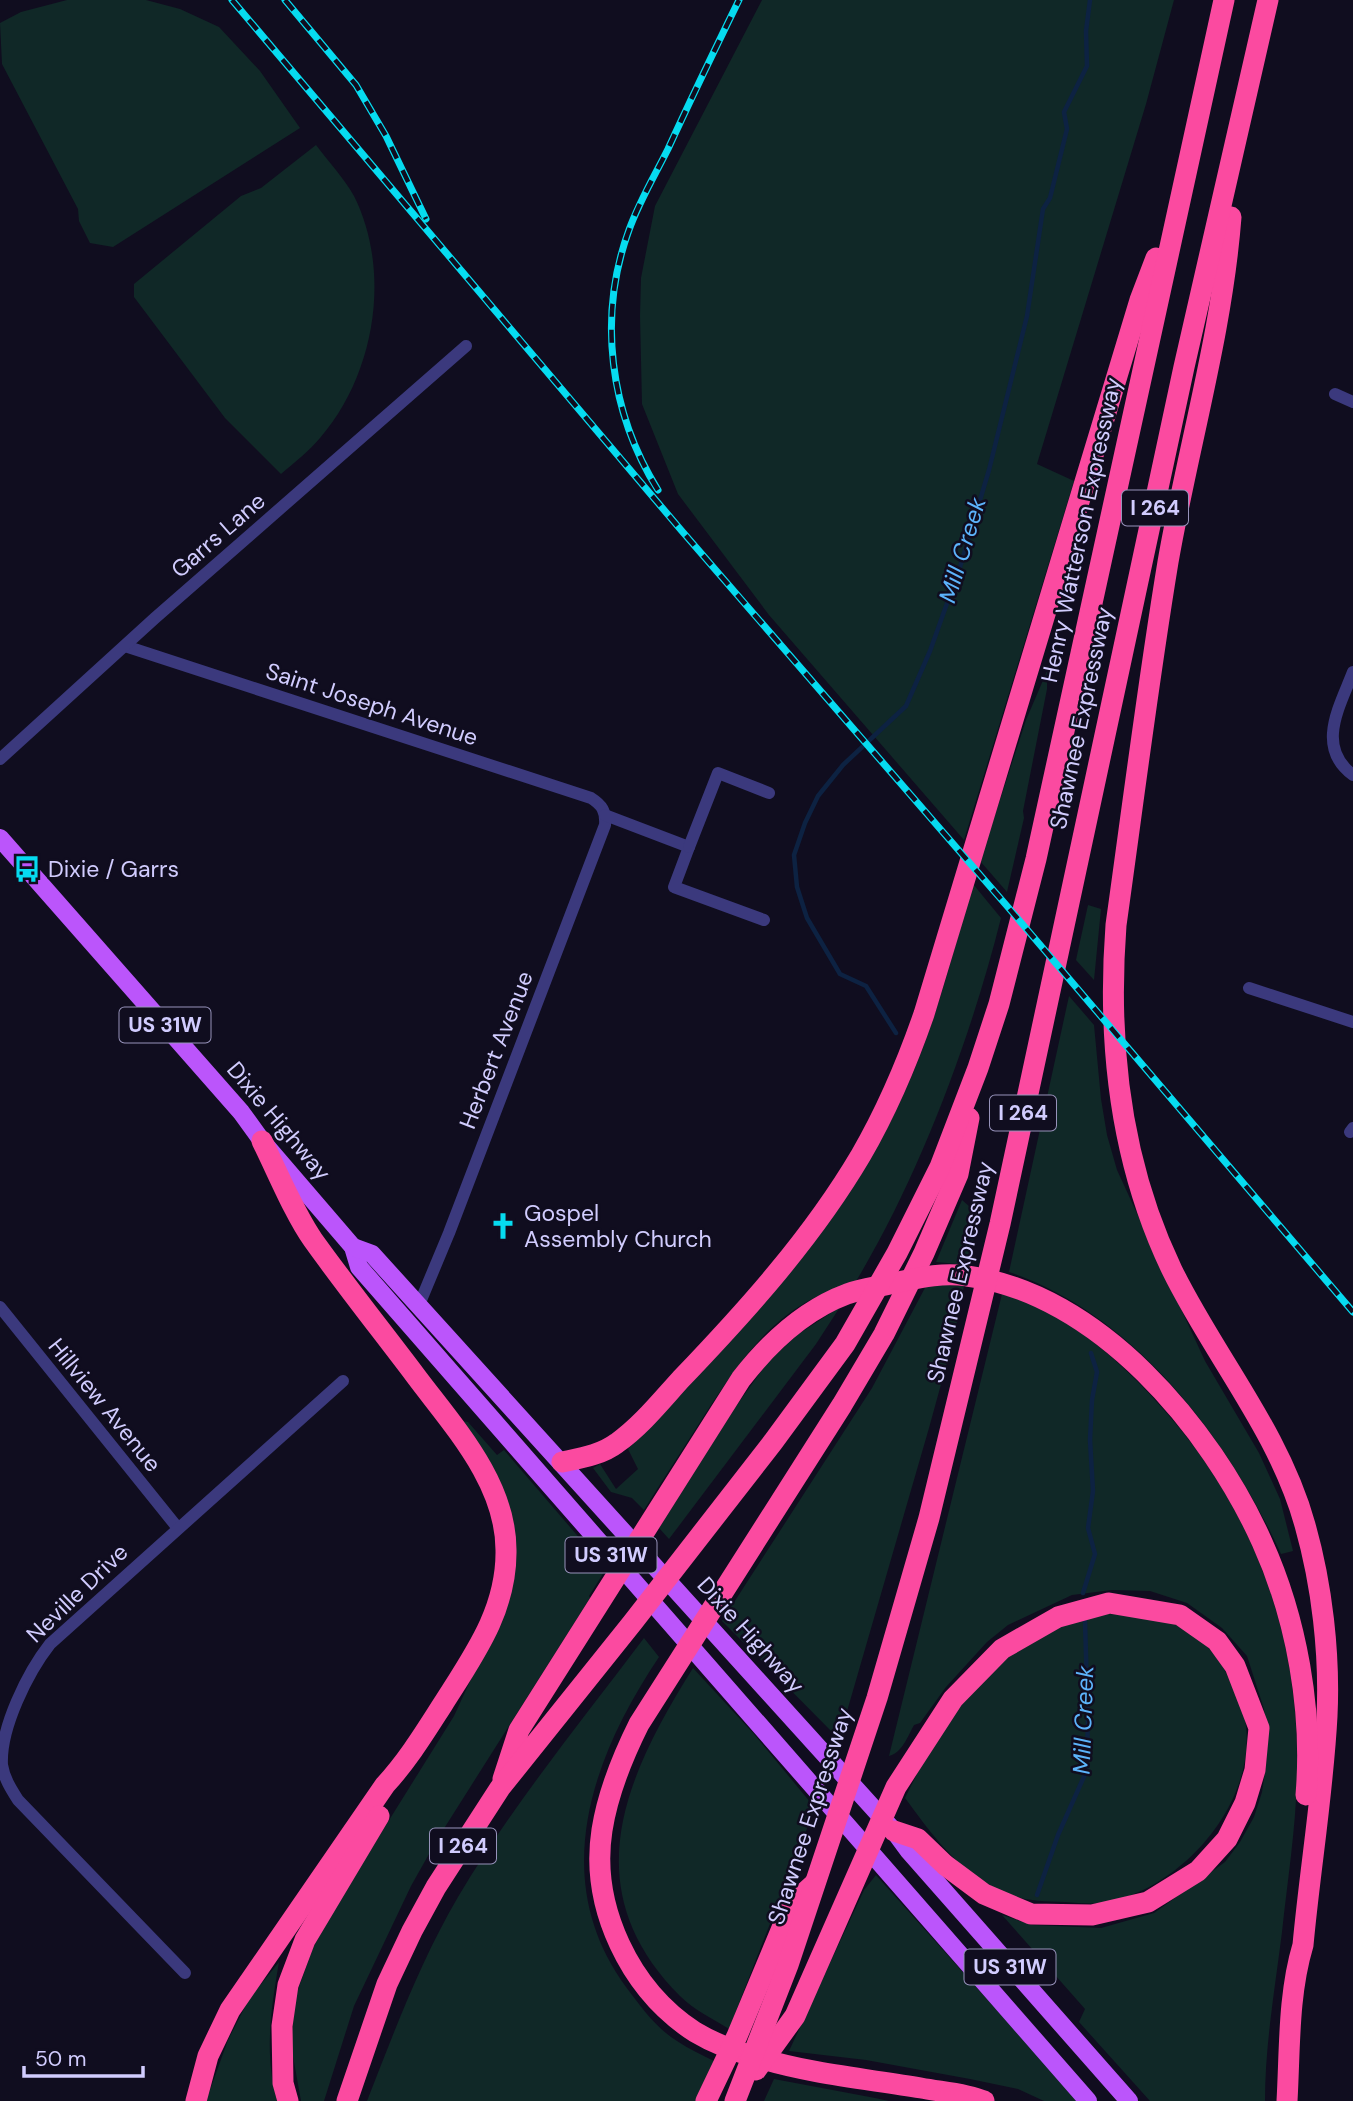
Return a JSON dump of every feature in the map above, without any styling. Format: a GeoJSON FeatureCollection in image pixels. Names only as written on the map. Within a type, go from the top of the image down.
{"type":"FeatureCollection","features":[{"type":"Feature","properties":{"kind":"highway","name":"Henry Watterson Expressway"},"geometry":{"type":"LineString","coordinates":[[978,1068],[999,1004],[1036,859],[1224,0]]}},
{"type":"Feature","properties":{"kind":"highway","name":"I 264"},"geometry":{"type":"LineString","coordinates":[[1236,149],[1268,0]]}},
{"type":"Feature","properties":{"kind":"highway"},"geometry":{"type":"LineString","coordinates":[[1236,149],[1227,263],[1168,562],[1116,925],[1112,976],[1115,1062],[1124,1125],[1147,1210],[1172,1270],[1270,1438],[1288,1475],[1305,1524],[1313,1558],[1325,1648],[1327,1714],[1303,1945],[1296,1971],[1287,2101]]}},
{"type":"Feature","properties":{"kind":"highway","name":"Shawnee Expressway"},"geometry":{"type":"LineString","coordinates":[[736,2098],[772,2007],[860,1748],[929,1518],[1000,1224],[1184,367],[1236,149]]}},
{"type":"Feature","properties":{"kind":"highway"},"geometry":{"type":"LineString","coordinates":[[562,1462],[604,1450],[628,1433],[746,1310],[822,1214],[861,1155],[887,1107],[909,1057],[946,941],[1140,300],[1180,197]]}},
{"type":"Feature","properties":{"kind":"highway"},"geometry":{"type":"LineString","coordinates":[[978,1068],[958,1174],[940,1219],[884,1334],[842,1405],[639,1724],[616,1776],[602,1832],[600,1861],[609,1918],[620,1945],[640,1978],[671,2014],[695,2032],[720,2046],[771,2061],[984,2101]]}},
{"type":"Feature","properties":{"kind":"highway","name":"Shawnee Expressway"},"geometry":{"type":"LineString","coordinates":[[347,2101],[384,1992],[436,1887],[500,1788],[634,1622],[845,1344],[911,1226],[940,1167],[978,1068]]}},
{"type":"Feature","properties":{"kind":"highway"},"geometry":{"type":"LineString","coordinates":[[262,1141],[311,1237],[464,1442],[486,1478],[502,1516],[506,1548],[506,1573],[496,1612],[475,1654],[405,1764],[394,1791],[305,1940],[288,1985],[282,2026],[283,2083],[288,2101]]}},
{"type":"Feature","properties":{"kind":"highway"},"geometry":{"type":"LineString","coordinates":[[500,1788],[519,1730],[652,1518],[755,1361],[770,1344],[826,1303],[849,1293],[931,1275],[966,1275],[1021,1289],[1055,1306],[1094,1332],[1154,1384],[1195,1430],[1212,1454],[1241,1500],[1263,1544],[1289,1620],[1300,1670],[1307,1739],[1305,1807],[1289,1943],[1296,1971]]}},
{"type":"Feature","properties":{"kind":"highway"},"geometry":{"type":"LineString","coordinates":[[736,2098],[795,2016],[896,1787],[953,1699],[1002,1649],[1058,1617],[1109,1603],[1180,1615],[1217,1641],[1235,1666],[1259,1728],[1245,1803],[1227,1839],[1198,1871],[1149,1902],[1092,1915],[1031,1914],[984,1894],[954,1874],[918,1839],[894,1830]]}},
{"type":"Feature","properties":{"kind":"highway"},"geometry":{"type":"LineString","coordinates":[[196,2101],[208,2056],[230,2010],[385,1785],[405,1764]]}},
{"type":"Feature","properties":{"kind":"highway"},"geometry":{"type":"LineString","coordinates":[[706,2101],[737,2036],[792,1904],[815,1882]]}},
{"type":"Feature","properties":{"kind":"main road","name":"Dixie Highway"},"geometry":{"type":"LineString","coordinates":[[0,838],[196,1060],[353,1247],[359,1267],[1088,2101]]}},
{"type":"Feature","properties":{"kind":"main road","name":"Dixie Highway"},"geometry":{"type":"LineString","coordinates":[[353,1247],[372,1254],[562,1462],[894,1830],[916,1860],[1129,2101]]}},
{"type":"Feature","properties":{"kind":"street","name":"Garrs Lane"},"geometry":{"type":"LineString","coordinates":[[0,759],[466,346]]}},
{"type":"Feature","properties":{"kind":"street"},"geometry":{"type":"LineString","coordinates":[[1335,394],[1353,402]]}},
{"type":"Feature","properties":{"kind":"street","name":"Saint Joseph Avenue"},"geometry":{"type":"LineString","coordinates":[[125,646],[591,798],[604,812],[689,847]]}},
{"type":"Feature","properties":{"kind":"street"},"geometry":{"type":"LineString","coordinates":[[1353,672],[1332,728],[1335,752],[1353,775]]}},
{"type":"Feature","properties":{"kind":"street"},"geometry":{"type":"LineString","coordinates":[[764,920],[674,887],[718,773],[769,793]]}},
{"type":"Feature","properties":{"kind":"street","name":"Herbert Avenue"},"geometry":{"type":"LineString","coordinates":[[419,1305],[605,824],[604,812]]}},
{"type":"Feature","properties":{"kind":"street"},"geometry":{"type":"LineString","coordinates":[[1249,988],[1353,1022]]}},
{"type":"Feature","properties":{"kind":"street","name":"Hillview Avenue"},"geometry":{"type":"LineString","coordinates":[[0,1307],[177,1527]]}},
{"type":"Feature","properties":{"kind":"street","name":"Neville Drive"},"geometry":{"type":"LineString","coordinates":[[185,1973],[25,1809],[9,1787],[2,1766],[6,1732],[22,1686],[41,1656],[64,1630],[343,1381]]}},
{"type":"Feature","properties":{"kind":"green space"},"geometry":{"type":"Polygon","coordinates":[[[67,0],[146,0],[180,9],[219,27],[260,71],[300,128],[113,247],[90,243],[79,221],[78,209],[2,64],[0,23],[21,12],[67,0]]]}},
{"type":"Feature","properties":{"kind":"green space"},"geometry":{"type":"Polygon","coordinates":[[[762,0],[1174,0],[1146,104],[1037,464],[1074,481],[964,840],[769,615],[678,494],[642,404],[641,278],[655,206],[762,0]]]}},
{"type":"Feature","properties":{"kind":"green space"},"geometry":{"type":"Polygon","coordinates":[[[316,145],[350,189],[366,226],[374,289],[372,322],[365,354],[339,413],[316,443],[281,474],[225,418],[134,297],[134,284],[241,196],[261,188],[316,145]]]}},
{"type":"Feature","properties":{"kind":"green space"},"geometry":{"type":"Polygon","coordinates":[[[1047,671],[1047,689],[1023,811],[1024,818],[1007,892],[980,861],[1026,720],[1047,671]]]}},
{"type":"Feature","properties":{"kind":"green space"},"geometry":{"type":"Polygon","coordinates":[[[973,884],[1001,918],[989,964],[941,1106],[901,1198],[855,1283],[828,1291],[805,1303],[784,1318],[748,1353],[644,1510],[632,1498],[611,1492],[593,1468],[600,1464],[616,1489],[638,1469],[628,1449],[762,1306],[815,1240],[863,1170],[903,1095],[924,1044],[973,884]]]}},
{"type":"Feature","properties":{"kind":"green space"},"geometry":{"type":"Polygon","coordinates":[[[1088,905],[1101,909],[1094,980],[1076,960],[1088,905]]]}},
{"type":"Feature","properties":{"kind":"green space"},"geometry":{"type":"Polygon","coordinates":[[[1069,996],[1094,1025],[1101,1099],[1117,1170],[1205,1361],[1259,1453],[1280,1499],[1293,1551],[1281,1554],[1234,1467],[1205,1425],[1172,1385],[1136,1349],[1097,1317],[1054,1291],[1009,1272],[1069,996]]]}},
{"type":"Feature","properties":{"kind":"green space"},"geometry":{"type":"Polygon","coordinates":[[[962,1200],[979,1215],[968,1265],[936,1262],[962,1200]]]}},
{"type":"Feature","properties":{"kind":"green space"},"geometry":{"type":"Polygon","coordinates":[[[927,1284],[964,1286],[954,1337],[929,1428],[839,1739],[722,1621],[872,1388],[927,1284]]]}},
{"type":"Feature","properties":{"kind":"green space"},"geometry":{"type":"Polygon","coordinates":[[[1002,1294],[1033,1304],[1078,1330],[1115,1360],[1150,1394],[1208,1466],[1251,1543],[1268,1584],[1290,1669],[1295,1713],[1297,1780],[1269,2038],[1265,2101],[1150,2101],[1079,2022],[1085,2009],[1002,1915],[1032,1925],[1101,1928],[1154,1913],[1225,1862],[1254,1817],[1262,1792],[1268,1735],[1264,1709],[1247,1656],[1222,1628],[1187,1603],[1150,1591],[1112,1590],[1072,1595],[1008,1625],[987,1642],[946,1687],[920,1723],[914,1725],[901,1748],[889,1756],[1002,1294]]]}},
{"type":"Feature","properties":{"kind":"green space"},"geometry":{"type":"Polygon","coordinates":[[[840,1307],[816,1344],[669,1539],[659,1528],[734,1409],[767,1363],[797,1335],[840,1307]]]}},
{"type":"Feature","properties":{"kind":"green space"},"geometry":{"type":"Polygon","coordinates":[[[462,1421],[468,1422],[497,1455],[504,1450],[606,1569],[438,1838],[411,1886],[354,2006],[324,2101],[301,2101],[291,2045],[295,1998],[313,1948],[338,1902],[454,1716],[500,1616],[509,1535],[462,1421]]]}},
{"type":"Feature","properties":{"kind":"green space"},"geometry":{"type":"Polygon","coordinates":[[[1098,1614],[1134,1615],[1162,1620],[1182,1627],[1208,1647],[1227,1675],[1243,1710],[1247,1745],[1242,1775],[1230,1804],[1213,1831],[1192,1855],[1168,1876],[1141,1891],[1113,1901],[1095,1903],[1024,1899],[996,1888],[961,1865],[905,1798],[927,1754],[960,1705],[1003,1659],[1054,1629],[1098,1614]]]}},
{"type":"Feature","properties":{"kind":"green space"},"geometry":{"type":"Polygon","coordinates":[[[644,1638],[659,1657],[614,1736],[598,1777],[588,1819],[584,1861],[588,1904],[602,1946],[626,1987],[643,2009],[669,2036],[714,2061],[696,2101],[367,2101],[420,1972],[458,1897],[524,1797],[644,1638]]]}},
{"type":"Feature","properties":{"kind":"green space"},"geometry":{"type":"Polygon","coordinates":[[[693,1668],[754,1734],[815,1808],[729,2029],[685,2001],[647,1956],[628,1915],[619,1874],[621,1833],[631,1792],[668,1709],[693,1668]]]}},
{"type":"Feature","properties":{"kind":"green space"},"geometry":{"type":"Polygon","coordinates":[[[876,1875],[1078,2101],[1044,2101],[1018,2089],[970,2079],[866,2060],[789,2051],[864,1890],[876,1875]]]}},
{"type":"Feature","properties":{"kind":"green space"},"geometry":{"type":"Polygon","coordinates":[[[279,1962],[271,2014],[270,2049],[277,2101],[206,2101],[228,2040],[249,1999],[279,1962]]]}},
{"type":"Feature","properties":{"kind":"green space"},"geometry":{"type":"Polygon","coordinates":[[[774,2079],[875,2098],[889,2101],[764,2101],[774,2079]]]}},
{"type":"Feature","properties":{"kind":"waterway","name":"Mill Creek"},"geometry":{"type":"LineString","coordinates":[[896,1033],[866,986],[840,974],[807,918],[797,887],[794,855],[818,796],[843,765],[906,706],[930,651],[960,567],[989,470],[1027,316],[1043,209],[1050,198],[1067,129],[1064,112],[1087,66],[1086,31],[1090,0]]}},
{"type":"Feature","properties":{"kind":"waterway","name":"Mill Creek"},"geometry":{"type":"LineString","coordinates":[[1083,1593],[1095,1554],[1088,1528],[1093,1491],[1090,1440],[1092,1400],[1097,1372],[1091,1353]]}},
{"type":"Feature","properties":{"kind":"waterway","name":"Mill Creek"},"geometry":{"type":"LineString","coordinates":[[1037,1895],[1058,1835],[1086,1772],[1088,1723],[1085,1621]]}},
{"type":"Feature","properties":{"kind":"railway"},"geometry":{"type":"LineString","coordinates":[[232,0],[681,530],[1007,906],[1353,1312]]}},
{"type":"Feature","properties":{"kind":"railway"},"geometry":{"type":"LineString","coordinates":[[285,0],[356,85],[386,136],[426,219]]}},
{"type":"Feature","properties":{"kind":"railway"},"geometry":{"type":"LineString","coordinates":[[658,490],[642,460],[619,397],[611,330],[613,296],[619,263],[633,220],[739,0]]}},
{"type":"Feature","properties":{"kind":"place","name":"Dixie / Garrs"},"geometry":{"type":"Point","coordinates":[27,869]}},
{"type":"Feature","properties":{"kind":"place","name":"Gospel Assembly Church"},"geometry":{"type":"Point","coordinates":[503,1226]}}]}
